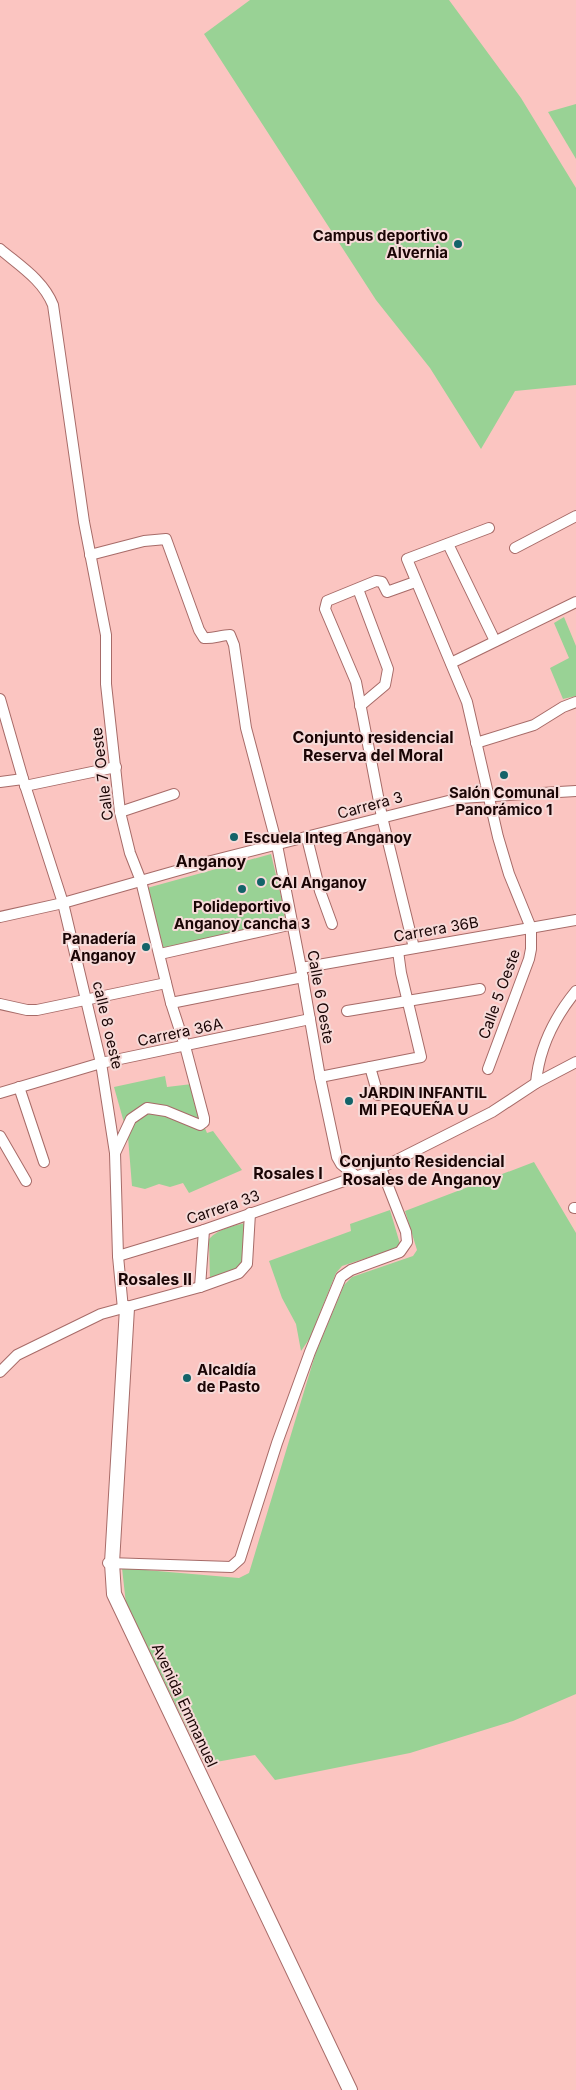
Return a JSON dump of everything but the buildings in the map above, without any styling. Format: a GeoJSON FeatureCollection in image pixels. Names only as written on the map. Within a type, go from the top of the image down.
{"type":"FeatureCollection","features":[{"type":"Feature","properties":{"kind":"street","name":"Calle 7 Oeste"},"geometry":{"type":"LineString","coordinates":[[0,249],[40,283],[48,292],[53,305],[81,500],[106,635],[106,684],[120,812],[130,853],[141,882],[171,1003],[185,1046],[204,1118],[204,1122],[200,1125],[166,1111],[147,1108],[131,1119],[116,1153]]}},
{"type":"Feature","properties":{"kind":"street"},"geometry":{"type":"LineString","coordinates":[[515,548],[576,516]]}},
{"type":"Feature","properties":{"kind":"street"},"geometry":{"type":"LineString","coordinates":[[489,528],[407,559],[415,582],[467,702],[488,795],[510,874],[531,928]]}},
{"type":"Feature","properties":{"kind":"street","name":"Calle 6 Oeste"},"geometry":{"type":"LineString","coordinates":[[90,555],[144,541],[166,540],[199,630],[204,638],[210,639],[222,635],[230,635],[234,646],[246,728],[277,845],[320,1077],[337,1157],[341,1164],[357,1177]]}},
{"type":"Feature","properties":{"kind":"street"},"geometry":{"type":"LineString","coordinates":[[448,544],[496,641]]}},
{"type":"Feature","properties":{"kind":"street"},"geometry":{"type":"LineString","coordinates":[[414,948],[382,818],[356,682],[325,609],[328,601],[380,581],[387,592],[415,582]]}},
{"type":"Feature","properties":{"kind":"street"},"geometry":{"type":"LineString","coordinates":[[358,589],[388,669],[385,685],[360,706]]}},
{"type":"Feature","properties":{"kind":"street"},"geometry":{"type":"LineString","coordinates":[[451,663],[576,602]]}},
{"type":"Feature","properties":{"kind":"street","name":"calle 8 oeste"},"geometry":{"type":"LineString","coordinates":[[0,699],[24,782],[63,902],[101,1063],[116,1153],[118,1256],[125,1308]]}},
{"type":"Feature","properties":{"kind":"street"},"geometry":{"type":"LineString","coordinates":[[476,743],[534,725],[563,706],[576,702]]}},
{"type":"Feature","properties":{"kind":"street"},"geometry":{"type":"LineString","coordinates":[[0,782],[24,782],[116,767]]}},
{"type":"Feature","properties":{"kind":"street","name":"Carrera 3"},"geometry":{"type":"LineString","coordinates":[[0,917],[460,798],[576,791]]}},
{"type":"Feature","properties":{"kind":"street"},"geometry":{"type":"LineString","coordinates":[[120,812],[174,794]]}},
{"type":"Feature","properties":{"kind":"street"},"geometry":{"type":"LineString","coordinates":[[307,838],[320,891],[332,924]]}},
{"type":"Feature","properties":{"kind":"street","name":"Carrera 36B"},"geometry":{"type":"LineString","coordinates":[[171,1003],[398,951],[576,920]]}},
{"type":"Feature","properties":{"kind":"street"},"geometry":{"type":"LineString","coordinates":[[160,954],[293,924]]}},
{"type":"Feature","properties":{"kind":"street","name":"Calle 5 Oeste"},"geometry":{"type":"LineString","coordinates":[[488,1070],[529,959],[531,928]]}},
{"type":"Feature","properties":{"kind":"street"},"geometry":{"type":"LineString","coordinates":[[320,1077],[421,1057],[398,951]]}},
{"type":"Feature","properties":{"kind":"street"},"geometry":{"type":"LineString","coordinates":[[0,1004],[27,1010],[37,1010],[166,983]]}},
{"type":"Feature","properties":{"kind":"street"},"geometry":{"type":"LineString","coordinates":[[347,1011],[480,989]]}},
{"type":"Feature","properties":{"kind":"street"},"geometry":{"type":"LineString","coordinates":[[536,1083],[538,1061],[545,1043],[563,1007],[576,991]]}},
{"type":"Feature","properties":{"kind":"street","name":"Carrera 36A"},"geometry":{"type":"LineString","coordinates":[[0,1093],[101,1063],[310,1019]]}},
{"type":"Feature","properties":{"kind":"street","name":"Carrera 33"},"geometry":{"type":"LineString","coordinates":[[118,1256],[204,1230],[381,1168],[492,1112],[536,1083],[576,1062]]}},
{"type":"Feature","properties":{"kind":"street"},"geometry":{"type":"LineString","coordinates":[[370,1067],[378,1095]]}},
{"type":"Feature","properties":{"kind":"street"},"geometry":{"type":"LineString","coordinates":[[18,1087],[44,1162]]}},
{"type":"Feature","properties":{"kind":"street"},"geometry":{"type":"LineString","coordinates":[[0,1136],[26,1181]]}},
{"type":"Feature","properties":{"kind":"street"},"geometry":{"type":"LineString","coordinates":[[110,1563],[232,1567],[240,1559],[277,1444],[310,1352],[341,1277],[351,1270],[400,1252],[407,1242],[406,1232],[381,1168]]}},
{"type":"Feature","properties":{"kind":"street"},"geometry":{"type":"LineString","coordinates":[[0,1372],[16,1356],[101,1314],[200,1287],[239,1273],[247,1264],[250,1213]]}},
{"type":"Feature","properties":{"kind":"street"},"geometry":{"type":"LineString","coordinates":[[200,1287],[204,1230]]}},
{"type":"Feature","properties":{"kind":"street","name":"Avenida Emmanuel"},"geometry":{"type":"LineString","coordinates":[[125,1308],[110,1563],[110,1596],[200,1783],[339,2090]]}},
{"type":"Feature","properties":{"kind":"street","name":"Avenida Emmanuel"},"geometry":{"type":"LineString","coordinates":[[110,1563],[114,1594],[350,2090]]}},
{"type":"Feature","properties":{"kind":"green space","name":"Campus deportivo Alvernia"},"geometry":{"type":"Polygon","coordinates":[[[250,0],[449,0],[521,98],[576,188],[576,385],[515,391],[481,449],[430,368],[376,300],[204,34],[250,0]]]}},
{"type":"Feature","properties":{"kind":"green space"},"geometry":{"type":"Polygon","coordinates":[[[576,104],[576,159],[548,112],[576,104]]]}},
{"type":"Feature","properties":{"kind":"green space"},"geometry":{"type":"Polygon","coordinates":[[[564,617],[576,646],[576,696],[563,699],[550,668],[569,658],[554,623],[564,617]]]}},
{"type":"Feature","properties":{"kind":"green space"},"geometry":{"type":"Polygon","coordinates":[[[271,854],[285,913],[283,925],[164,950],[147,888],[271,854]]]}},
{"type":"Feature","properties":{"kind":"green space"},"geometry":{"type":"Polygon","coordinates":[[[165,1076],[167,1087],[192,1084],[200,1116],[207,1133],[213,1131],[242,1170],[189,1193],[183,1183],[170,1187],[159,1184],[145,1189],[132,1186],[128,1137],[114,1087],[165,1076]]]}},
{"type":"Feature","properties":{"kind":"green space"},"geometry":{"type":"Polygon","coordinates":[[[534,1162],[576,1233],[576,1694],[513,1721],[410,1753],[275,1780],[255,1755],[205,1764],[126,1604],[122,1568],[239,1578],[249,1573],[316,1352],[344,1285],[352,1277],[413,1256],[417,1250],[405,1211],[534,1162]]]}},
{"type":"Feature","properties":{"kind":"green space"},"geometry":{"type":"Polygon","coordinates":[[[390,1210],[400,1244],[397,1248],[342,1266],[336,1273],[310,1338],[301,1351],[296,1324],[282,1298],[269,1261],[351,1231],[350,1224],[390,1210]]]}},
{"type":"Feature","properties":{"kind":"green space"},"geometry":{"type":"Polygon","coordinates":[[[248,1222],[243,1267],[210,1281],[209,1239],[222,1230],[248,1222]]]}},
{"type":"Feature","properties":{"kind":"place","name":"Campus deportivo Alvernia"},"geometry":{"type":"Point","coordinates":[458,244]}},
{"type":"Feature","properties":{"kind":"place","name":"Salón Comunal Panorámico 1"},"geometry":{"type":"Point","coordinates":[504,775]}},
{"type":"Feature","properties":{"kind":"place","name":"Escuela Integ Anganoy"},"geometry":{"type":"Point","coordinates":[234,837]}},
{"type":"Feature","properties":{"kind":"place","name":"CAI Anganoy"},"geometry":{"type":"Point","coordinates":[261,882]}},
{"type":"Feature","properties":{"kind":"place","name":"Polideportivo Anganoy cancha 3"},"geometry":{"type":"Point","coordinates":[242,889]}},
{"type":"Feature","properties":{"kind":"place","name":"Panadería Anganoy"},"geometry":{"type":"Point","coordinates":[146,947]}},
{"type":"Feature","properties":{"kind":"place","name":"JARDIN INFANTIL MI PEQUEÑA U"},"geometry":{"type":"Point","coordinates":[349,1101]}},
{"type":"Feature","properties":{"kind":"place","name":"Alcaldía de Pasto"},"geometry":{"type":"Point","coordinates":[187,1378]}},
{"type":"Feature","properties":{"kind":"district","name":"Conjunto residencial Reserva del Moral"},"geometry":{"type":"Point","coordinates":[373,746]}},
{"type":"Feature","properties":{"kind":"district","name":"Anganoy"},"geometry":{"type":"Point","coordinates":[211,861]}},
{"type":"Feature","properties":{"kind":"district","name":"Conjunto Residencial Rosales de Anganoy"},"geometry":{"type":"Point","coordinates":[422,1170]}},
{"type":"Feature","properties":{"kind":"district","name":"Rosales I"},"geometry":{"type":"Point","coordinates":[288,1173]}},
{"type":"Feature","properties":{"kind":"district","name":"Rosales II"},"geometry":{"type":"Point","coordinates":[155,1279]}}]}
